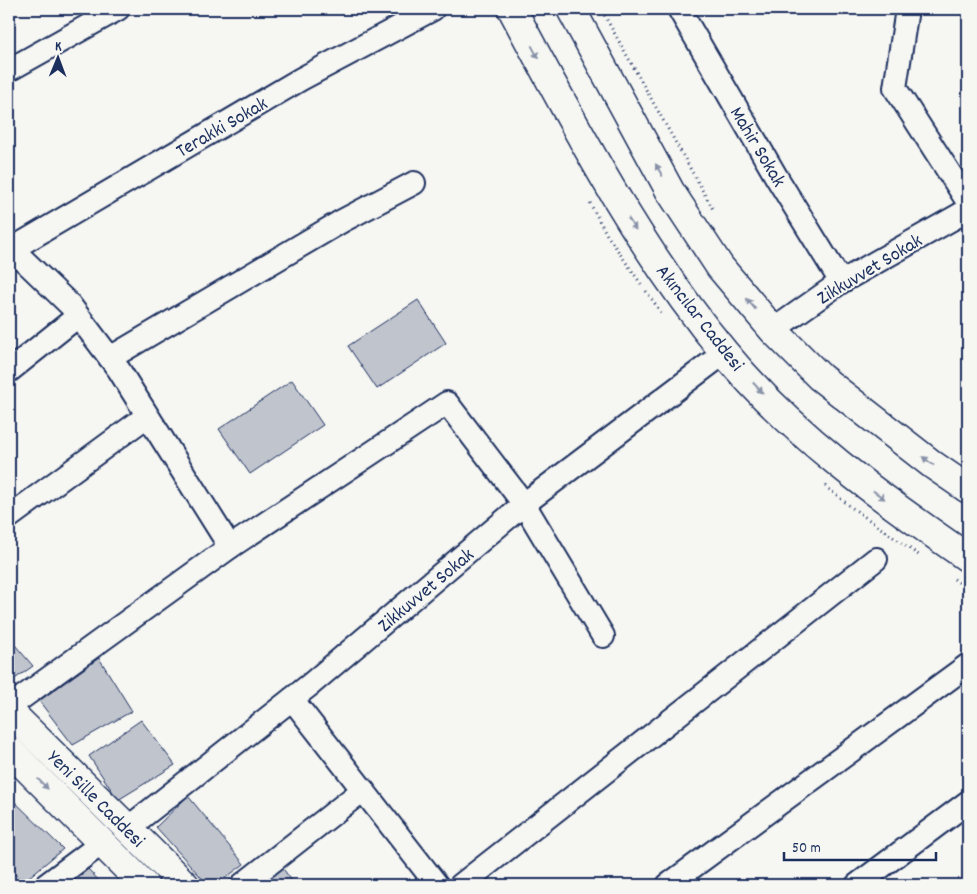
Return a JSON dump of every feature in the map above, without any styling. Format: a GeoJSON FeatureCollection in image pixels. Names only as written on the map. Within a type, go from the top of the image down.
{"type":"FeatureCollection","features":[{"type":"Feature","properties":{"kind":"main road","name":"Akıncılar Caddesi"},"geometry":{"type":"LineString","coordinates":[[512,9],[623,209],[664,272],[724,353],[778,410],[840,466],[968,558]]}},
{"type":"Feature","properties":{"kind":"main road"},"geometry":{"type":"LineString","coordinates":[[571,9],[670,191],[720,266],[773,330],[820,377],[933,465],[968,489]]}},
{"type":"Feature","properties":{"kind":"main road","name":"Yeni Sille Caddesi"},"geometry":{"type":"LineString","coordinates":[[9,711],[185,885]]}},
{"type":"Feature","properties":{"kind":"main road","name":"Yeni Sille Caddesi"},"geometry":{"type":"LineString","coordinates":[[9,750],[144,885]]}},
{"type":"Feature","properties":{"kind":"street"},"geometry":{"type":"LineString","coordinates":[[9,70],[118,9]]}},
{"type":"Feature","properties":{"kind":"street","name":"Terakki Sokak"},"geometry":{"type":"LineString","coordinates":[[10,247],[301,79],[433,9]]}},
{"type":"Feature","properties":{"kind":"street","name":"Mahir Sokak"},"geometry":{"type":"LineString","coordinates":[[679,9],[777,178],[841,282]]}},
{"type":"Feature","properties":{"kind":"street"},"geometry":{"type":"LineString","coordinates":[[906,9],[895,88],[968,202]]}},
{"type":"Feature","properties":{"kind":"street"},"geometry":{"type":"LineString","coordinates":[[110,358],[342,221],[414,184]]}},
{"type":"Feature","properties":{"kind":"street","name":"Zikkuvvet Sokak"},"geometry":{"type":"LineString","coordinates":[[773,330],[841,282],[968,210]]}},
{"type":"Feature","properties":{"kind":"street"},"geometry":{"type":"LineString","coordinates":[[10,247],[70,305],[110,358],[230,547]]}},
{"type":"Feature","properties":{"kind":"street"},"geometry":{"type":"LineString","coordinates":[[9,372],[78,316]]}},
{"type":"Feature","properties":{"kind":"street","name":"Zikkuvvet Sokak"},"geometry":{"type":"LineString","coordinates":[[128,828],[292,699],[524,504],[724,353]]}},
{"type":"Feature","properties":{"kind":"street"},"geometry":{"type":"LineString","coordinates":[[9,707],[230,547],[447,403],[524,504],[603,636]]}},
{"type":"Feature","properties":{"kind":"street"},"geometry":{"type":"LineString","coordinates":[[9,517],[147,416]]}},
{"type":"Feature","properties":{"kind":"street"},"geometry":{"type":"LineString","coordinates":[[461,885],[876,559]]}},
{"type":"Feature","properties":{"kind":"street"},"geometry":{"type":"LineString","coordinates":[[668,885],[968,665]]}},
{"type":"Feature","properties":{"kind":"street"},"geometry":{"type":"LineString","coordinates":[[292,699],[437,885]]}},
{"type":"Feature","properties":{"kind":"street"},"geometry":{"type":"LineString","coordinates":[[242,885],[363,790]]}},
{"type":"Feature","properties":{"kind":"street"},"geometry":{"type":"LineString","coordinates":[[857,885],[968,802]]}},
{"type":"Feature","properties":{"kind":"street"},"geometry":{"type":"LineString","coordinates":[[46,885],[102,843]]}},
{"type":"Feature","properties":{"kind":"path"},"geometry":{"type":"LineString","coordinates":[[600,9],[718,219]]}},
{"type":"Feature","properties":{"kind":"building"},"geometry":{"type":"Polygon","coordinates":[[[418,300],[446,343],[377,389],[348,346],[418,300]]]}},
{"type":"Feature","properties":{"kind":"building"},"geometry":{"type":"Polygon","coordinates":[[[292,380],[323,425],[250,474],[219,429],[292,380]]]}},
{"type":"Feature","properties":{"kind":"building"},"geometry":{"type":"Polygon","coordinates":[[[9,638],[33,666],[9,683],[9,638]]]}},
{"type":"Feature","properties":{"kind":"building"},"geometry":{"type":"Polygon","coordinates":[[[99,658],[132,711],[73,745],[39,701],[99,658]]]}},
{"type":"Feature","properties":{"kind":"building"},"geometry":{"type":"Polygon","coordinates":[[[141,720],[175,765],[118,800],[89,756],[141,720]]]}},
{"type":"Feature","properties":{"kind":"building"},"geometry":{"type":"Polygon","coordinates":[[[188,796],[244,864],[216,885],[208,885],[156,827],[188,796]]]}},
{"type":"Feature","properties":{"kind":"building"},"geometry":{"type":"Polygon","coordinates":[[[11,798],[63,849],[23,882],[9,869],[9,800],[11,798]]]}},
{"type":"Feature","properties":{"kind":"building"},"geometry":{"type":"Polygon","coordinates":[[[281,866],[295,885],[258,885],[281,866]]]}},
{"type":"Feature","properties":{"kind":"building"},"geometry":{"type":"Polygon","coordinates":[[[88,869],[103,885],[69,885],[88,869]]]}}]}
